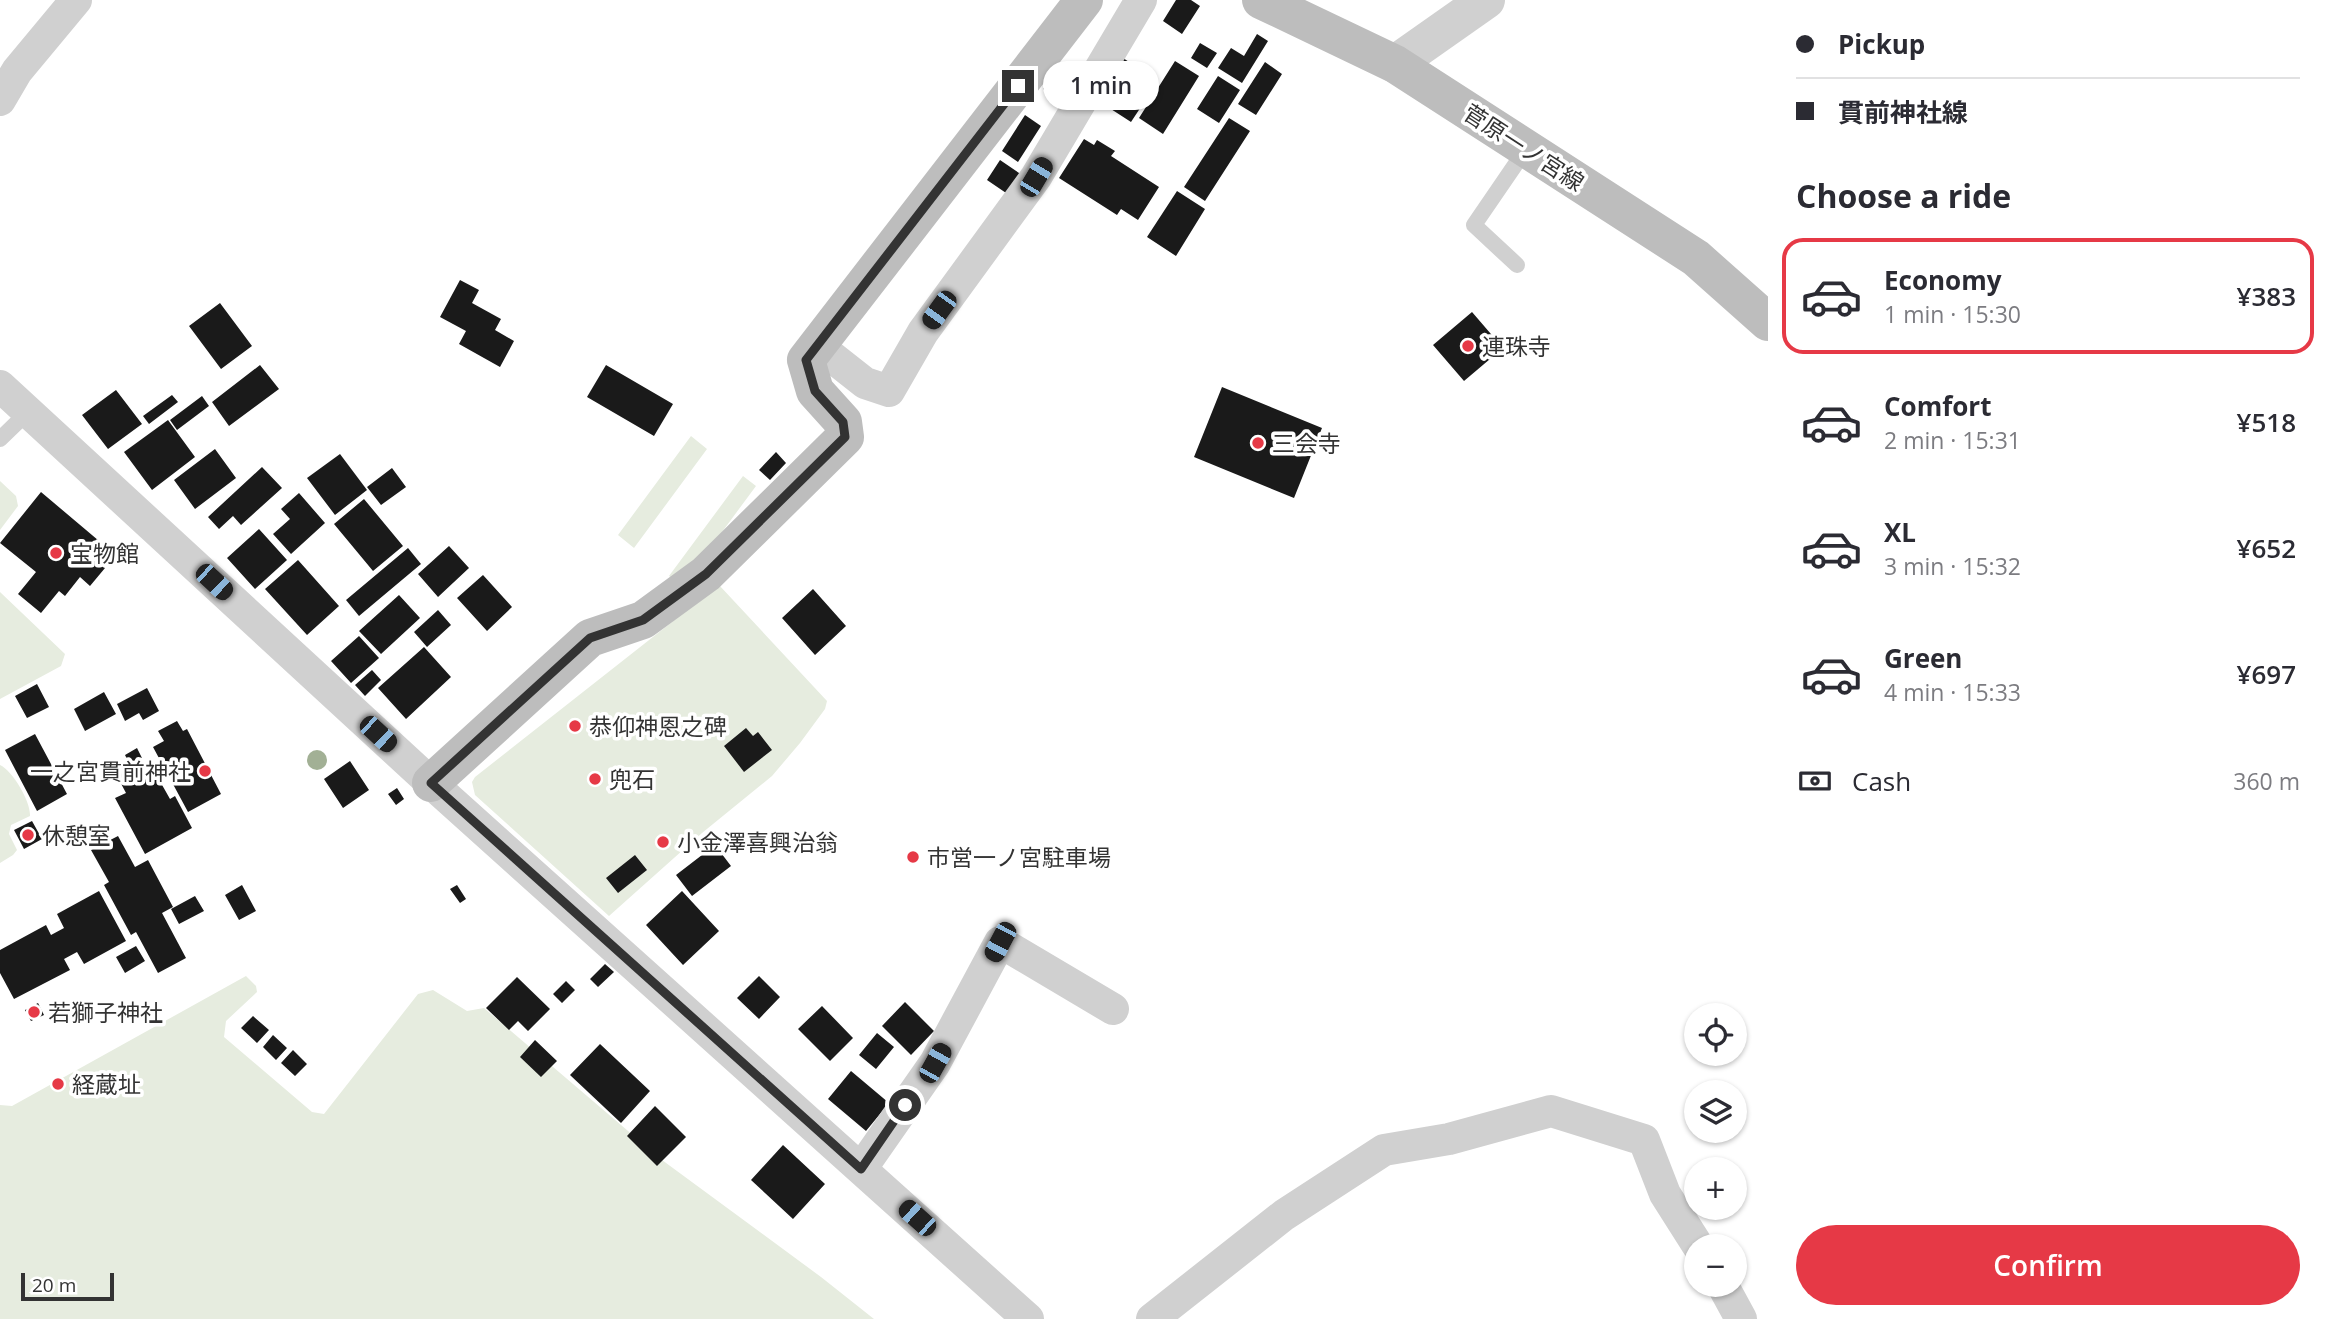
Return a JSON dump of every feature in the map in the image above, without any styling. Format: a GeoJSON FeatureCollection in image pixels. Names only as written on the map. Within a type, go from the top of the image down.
{"type":"FeatureCollection","features":[{"type":"Feature","properties":{"kind":"main road"},"geometry":{"type":"LineString","coordinates":[[431,783],[590,638],[643,620],[706,574],[845,437],[843,422],[815,391],[806,360],[1084,0]]}},
{"type":"Feature","properties":{"kind":"main road","name":"菅原一ノ宮線"},"geometry":{"type":"LineString","coordinates":[[1261,0],[1395,64],[1696,258],[1768,322]]}},
{"type":"Feature","properties":{"kind":"street"},"geometry":{"type":"LineString","coordinates":[[0,100],[17,71],[76,0]]}},
{"type":"Feature","properties":{"kind":"street"},"geometry":{"type":"LineString","coordinates":[[818,346],[865,383],[889,391],[923,332],[1036,177],[1142,0]]}},
{"type":"Feature","properties":{"kind":"street"},"geometry":{"type":"LineString","coordinates":[[1395,64],[1486,0]]}},
{"type":"Feature","properties":{"kind":"street"},"geometry":{"type":"LineString","coordinates":[[0,386],[431,783],[1028,1319]]}},
{"type":"Feature","properties":{"kind":"street"},"geometry":{"type":"LineString","coordinates":[[861,1169],[935,1063],[1000,942],[1113,1009]]}},
{"type":"Feature","properties":{"kind":"street"},"geometry":{"type":"LineString","coordinates":[[1152,1319],[1284,1215],[1384,1150],[1449,1139],[1552,1111],[1644,1140],[1665,1194],[1690,1234]]}},
{"type":"Feature","properties":{"kind":"street"},"geometry":{"type":"LineString","coordinates":[[1729,1297],[1741,1319]]}},
{"type":"Feature","properties":{"kind":"lane"},"geometry":{"type":"LineString","coordinates":[[1517,265],[1474,225],[1526,148]]}},
{"type":"Feature","properties":{"kind":"lane"},"geometry":{"type":"LineString","coordinates":[[0,439],[29,411]]}},
{"type":"Feature","properties":{"kind":"shaded area"},"geometry":{"type":"Polygon","coordinates":[[[691,436],[707,449],[634,548],[618,535],[691,436]]]}},
{"type":"Feature","properties":{"kind":"shaded area"},"geometry":{"type":"Polygon","coordinates":[[[743,476],[756,486],[682,586],[669,576],[743,476]]]}},
{"type":"Feature","properties":{"kind":"shaded area"},"geometry":{"type":"Polygon","coordinates":[[[0,481],[16,496],[18,506],[0,530],[0,481]]]}},
{"type":"Feature","properties":{"kind":"shaded area"},"geometry":{"type":"Polygon","coordinates":[[[719,585],[827,701],[825,709],[772,776],[702,833],[609,916],[475,795],[472,782],[719,585]]]}},
{"type":"Feature","properties":{"kind":"shaded area"},"geometry":{"type":"Polygon","coordinates":[[[0,592],[65,654],[61,666],[0,699],[0,592]]]}},
{"type":"Feature","properties":{"kind":"shaded area"},"geometry":{"type":"Polygon","coordinates":[[[0,765],[20,788],[28,803],[30,816],[11,825],[9,834],[17,850],[0,863],[0,765]]]}},
{"type":"Feature","properties":{"kind":"shaded area"},"geometry":{"type":"Polygon","coordinates":[[[246,976],[256,986],[257,992],[226,1021],[224,1037],[312,1112],[324,1114],[418,994],[433,990],[467,1011],[484,1008],[662,1160],[874,1319],[0,1319],[0,1105],[12,1106],[246,976]]]}},
{"type":"Feature","properties":{"kind":"building"},"geometry":{"type":"Polygon","coordinates":[[[1176,0],[1191,0],[1200,6],[1182,34],[1163,21],[1176,0]]]}},
{"type":"Feature","properties":{"kind":"building"},"geometry":{"type":"Polygon","coordinates":[[[1257,34],[1268,41],[1242,83],[1218,68],[1231,48],[1244,56],[1257,34]]]}},
{"type":"Feature","properties":{"kind":"building"},"geometry":{"type":"Polygon","coordinates":[[[1200,43],[1217,53],[1207,68],[1191,58],[1200,43]]]}},
{"type":"Feature","properties":{"kind":"building"},"geometry":{"type":"Polygon","coordinates":[[[1123,58],[1158,81],[1131,122],[1097,100],[1123,58]]]}},
{"type":"Feature","properties":{"kind":"building"},"geometry":{"type":"Polygon","coordinates":[[[1175,61],[1199,76],[1163,134],[1139,118],[1175,61]]]}},
{"type":"Feature","properties":{"kind":"building"},"geometry":{"type":"Polygon","coordinates":[[[1265,62],[1282,74],[1256,115],[1238,104],[1265,62]]]}},
{"type":"Feature","properties":{"kind":"building"},"geometry":{"type":"Polygon","coordinates":[[[1052,75],[1067,84],[1059,98],[1043,89],[1052,75]]]}},
{"type":"Feature","properties":{"kind":"building"},"geometry":{"type":"Polygon","coordinates":[[[1218,76],[1240,90],[1219,123],[1197,109],[1218,76]]]}},
{"type":"Feature","properties":{"kind":"building"},"geometry":{"type":"Polygon","coordinates":[[[1025,115],[1041,126],[1018,162],[1002,151],[1025,115]]]}},
{"type":"Feature","properties":{"kind":"building"},"geometry":{"type":"Polygon","coordinates":[[[1229,118],[1250,131],[1205,201],[1184,187],[1229,118]]]}},
{"type":"Feature","properties":{"kind":"building"},"geometry":{"type":"Polygon","coordinates":[[[1084,139],[1094,145],[1097,140],[1115,151],[1111,156],[1159,187],[1138,220],[1121,209],[1117,215],[1059,178],[1084,139]]]}},
{"type":"Feature","properties":{"kind":"building"},"geometry":{"type":"Polygon","coordinates":[[[1000,160],[1022,175],[1009,195],[987,180],[1000,160]]]}},
{"type":"Feature","properties":{"kind":"building"},"geometry":{"type":"Polygon","coordinates":[[[1177,191],[1205,209],[1176,256],[1147,237],[1177,191]]]}},
{"type":"Feature","properties":{"kind":"building"},"geometry":{"type":"Polygon","coordinates":[[[460,280],[479,290],[472,303],[501,319],[495,330],[514,341],[500,367],[459,344],[466,331],[440,317],[460,280]]]}},
{"type":"Feature","properties":{"kind":"building"},"geometry":{"type":"Polygon","coordinates":[[[220,303],[252,346],[221,369],[189,326],[220,303]]]}},
{"type":"Feature","properties":{"kind":"building","name":"連珠寺"},"geometry":{"type":"Polygon","coordinates":[[[1472,312],[1503,348],[1464,381],[1433,345],[1472,312]]]}},
{"type":"Feature","properties":{"kind":"building"},"geometry":{"type":"Polygon","coordinates":[[[260,365],[279,389],[229,426],[212,402],[260,365]]]}},
{"type":"Feature","properties":{"kind":"building"},"geometry":{"type":"Polygon","coordinates":[[[606,365],[673,404],[654,436],[587,397],[606,365]]]}},
{"type":"Feature","properties":{"kind":"building","name":"三会寺"},"geometry":{"type":"Polygon","coordinates":[[[1222,387],[1322,428],[1294,498],[1194,457],[1222,387]]]}},
{"type":"Feature","properties":{"kind":"building"},"geometry":{"type":"Polygon","coordinates":[[[116,390],[142,424],[108,449],[82,415],[116,390]]]}},
{"type":"Feature","properties":{"kind":"building"},"geometry":{"type":"Polygon","coordinates":[[[172,395],[178,402],[149,424],[143,416],[172,395]]]}},
{"type":"Feature","properties":{"kind":"building"},"geometry":{"type":"Polygon","coordinates":[[[202,396],[209,406],[177,430],[170,420],[202,396]]]}},
{"type":"Feature","properties":{"kind":"building"},"geometry":{"type":"Polygon","coordinates":[[[168,420],[195,457],[152,490],[124,452],[168,420]]]}},
{"type":"Feature","properties":{"kind":"building"},"geometry":{"type":"Polygon","coordinates":[[[215,449],[236,478],[195,509],[174,480],[215,449]]]}},
{"type":"Feature","properties":{"kind":"building"},"geometry":{"type":"Polygon","coordinates":[[[776,452],[786,463],[770,480],[759,470],[776,452]]]}},
{"type":"Feature","properties":{"kind":"building"},"geometry":{"type":"Polygon","coordinates":[[[340,454],[367,490],[335,515],[307,478],[340,454]]]}},
{"type":"Feature","properties":{"kind":"building"},"geometry":{"type":"Polygon","coordinates":[[[262,467],[282,488],[241,525],[233,516],[219,529],[208,517],[262,467]]]}},
{"type":"Feature","properties":{"kind":"building"},"geometry":{"type":"Polygon","coordinates":[[[392,468],[406,487],[381,505],[367,487],[392,468]]]}},
{"type":"Feature","properties":{"kind":"building","name":"宝物館"},"geometry":{"type":"Polygon","coordinates":[[[41,492],[105,546],[94,560],[105,568],[90,586],[80,577],[65,596],[59,591],[41,613],[18,594],[36,572],[0,543],[41,492]]]}},
{"type":"Feature","properties":{"kind":"building"},"geometry":{"type":"Polygon","coordinates":[[[299,493],[325,523],[291,554],[273,534],[290,519],[281,509],[299,493]]]}},
{"type":"Feature","properties":{"kind":"building"},"geometry":{"type":"Polygon","coordinates":[[[364,499],[403,546],[373,571],[334,524],[364,499]]]}},
{"type":"Feature","properties":{"kind":"building"},"geometry":{"type":"Polygon","coordinates":[[[259,529],[287,560],[255,589],[227,558],[259,529]]]}},
{"type":"Feature","properties":{"kind":"building"},"geometry":{"type":"Polygon","coordinates":[[[449,546],[469,568],[438,597],[418,574],[449,546]]]}},
{"type":"Feature","properties":{"kind":"building"},"geometry":{"type":"Polygon","coordinates":[[[408,548],[421,564],[359,616],[346,600],[408,548]]]}},
{"type":"Feature","properties":{"kind":"building"},"geometry":{"type":"Polygon","coordinates":[[[298,560],[339,606],[307,635],[265,589],[298,560]]]}},
{"type":"Feature","properties":{"kind":"building"},"geometry":{"type":"Polygon","coordinates":[[[483,575],[512,607],[487,631],[457,598],[483,575]]]}},
{"type":"Feature","properties":{"kind":"building"},"geometry":{"type":"Polygon","coordinates":[[[813,589],[846,626],[815,655],[782,618],[813,589]]]}},
{"type":"Feature","properties":{"kind":"building"},"geometry":{"type":"Polygon","coordinates":[[[399,595],[420,618],[381,654],[359,631],[399,595]]]}},
{"type":"Feature","properties":{"kind":"building"},"geometry":{"type":"Polygon","coordinates":[[[438,610],[451,625],[427,647],[414,632],[438,610]]]}},
{"type":"Feature","properties":{"kind":"building"},"geometry":{"type":"Polygon","coordinates":[[[359,636],[379,658],[351,683],[331,661],[359,636]]]}},
{"type":"Feature","properties":{"kind":"building"},"geometry":{"type":"Polygon","coordinates":[[[424,647],[451,677],[406,719],[378,688],[424,647]]]}},
{"type":"Feature","properties":{"kind":"building"},"geometry":{"type":"Polygon","coordinates":[[[372,670],[381,680],[365,696],[355,685],[372,670]]]}},
{"type":"Feature","properties":{"kind":"building"},"geometry":{"type":"Polygon","coordinates":[[[37,684],[49,707],[27,718],[15,696],[37,684]]]}},
{"type":"Feature","properties":{"kind":"building"},"geometry":{"type":"Polygon","coordinates":[[[147,688],[159,711],[143,720],[139,713],[125,721],[117,704],[147,688]]]}},
{"type":"Feature","properties":{"kind":"building"},"geometry":{"type":"Polygon","coordinates":[[[104,692],[116,714],[85,731],[74,709],[104,692]]]}},
{"type":"Feature","properties":{"kind":"building"},"geometry":{"type":"Polygon","coordinates":[[[177,721],[183,731],[187,729],[221,794],[188,812],[153,747],[164,741],[158,731],[177,721]]]}},
{"type":"Feature","properties":{"kind":"building"},"geometry":{"type":"Polygon","coordinates":[[[746,728],[753,736],[758,732],[772,750],[744,772],[724,746],[746,728]]]}},
{"type":"Feature","properties":{"kind":"building"},"geometry":{"type":"Polygon","coordinates":[[[35,734],[67,794],[37,811],[5,750],[35,734]]]}},
{"type":"Feature","properties":{"kind":"building"},"geometry":{"type":"Polygon","coordinates":[[[137,748],[142,758],[130,765],[125,755],[137,748]]]}},
{"type":"Feature","properties":{"kind":"building"},"geometry":{"type":"Polygon","coordinates":[[[350,761],[369,790],[343,808],[324,779],[350,761]]]}},
{"type":"Feature","properties":{"kind":"building"},"geometry":{"type":"Polygon","coordinates":[[[139,764],[148,781],[157,776],[170,799],[175,796],[192,828],[145,854],[115,798],[126,793],[117,776],[139,764]]]}},
{"type":"Feature","properties":{"kind":"building"},"geometry":{"type":"Polygon","coordinates":[[[397,788],[404,799],[396,805],[388,794],[397,788]]]}},
{"type":"Feature","properties":{"kind":"building","name":"休憩室"},"geometry":{"type":"Polygon","coordinates":[[[32,821],[42,839],[24,849],[14,830],[32,821]]]}},
{"type":"Feature","properties":{"kind":"building"},"geometry":{"type":"Polygon","coordinates":[[[118,836],[135,867],[148,860],[173,907],[162,913],[186,958],[158,973],[136,932],[131,935],[104,885],[109,882],[91,850],[118,836]]]}},
{"type":"Feature","properties":{"kind":"building"},"geometry":{"type":"Polygon","coordinates":[[[715,845],[731,866],[692,896],[676,875],[715,845]]]}},
{"type":"Feature","properties":{"kind":"building"},"geometry":{"type":"Polygon","coordinates":[[[635,855],[647,870],[618,893],[606,878],[635,855]]]}},
{"type":"Feature","properties":{"kind":"building"},"geometry":{"type":"Polygon","coordinates":[[[242,885],[256,911],[239,920],[225,895],[242,885]]]}},
{"type":"Feature","properties":{"kind":"building"},"geometry":{"type":"Polygon","coordinates":[[[457,885],[466,899],[460,903],[450,889],[457,885]]]}},
{"type":"Feature","properties":{"kind":"building"},"geometry":{"type":"Polygon","coordinates":[[[99,891],[126,941],[84,964],[77,952],[64,959],[70,970],[14,999],[0,973],[0,950],[46,925],[51,935],[64,928],[57,914],[99,891]]]}},
{"type":"Feature","properties":{"kind":"building"},"geometry":{"type":"Polygon","coordinates":[[[682,891],[719,931],[683,965],[646,925],[682,891]]]}},
{"type":"Feature","properties":{"kind":"building"},"geometry":{"type":"Polygon","coordinates":[[[195,896],[204,911],[179,924],[171,909],[195,896]]]}},
{"type":"Feature","properties":{"kind":"building"},"geometry":{"type":"Polygon","coordinates":[[[136,946],[145,961],[125,973],[116,957],[136,946]]]}},
{"type":"Feature","properties":{"kind":"building"},"geometry":{"type":"Polygon","coordinates":[[[605,964],[614,972],[598,987],[590,979],[605,964]]]}},
{"type":"Feature","properties":{"kind":"building"},"geometry":{"type":"Polygon","coordinates":[[[759,976],[780,997],[759,1019],[737,998],[759,976]]]}},
{"type":"Feature","properties":{"kind":"building"},"geometry":{"type":"Polygon","coordinates":[[[517,977],[550,1009],[528,1031],[518,1021],[509,1030],[486,1008],[517,977]]]}},
{"type":"Feature","properties":{"kind":"building"},"geometry":{"type":"Polygon","coordinates":[[[566,981],[575,990],[562,1003],[553,994],[566,981]]]}},
{"type":"Feature","properties":{"kind":"building"},"geometry":{"type":"Polygon","coordinates":[[[905,1002],[934,1031],[911,1055],[882,1026],[905,1002]]]}},
{"type":"Feature","properties":{"kind":"building","name":"若獅子神社"},"geometry":{"type":"Polygon","coordinates":[[[38,1003],[44,1015],[31,1021],[25,1010],[38,1003]]]}},
{"type":"Feature","properties":{"kind":"building"},"geometry":{"type":"Polygon","coordinates":[[[822,1006],[853,1038],[830,1061],[798,1029],[822,1006]]]}},
{"type":"Feature","properties":{"kind":"building"},"geometry":{"type":"Polygon","coordinates":[[[253,1016],[269,1030],[257,1043],[241,1028],[253,1016]]]}},
{"type":"Feature","properties":{"kind":"building"},"geometry":{"type":"Polygon","coordinates":[[[877,1033],[894,1047],[876,1069],[859,1055],[877,1033]]]}},
{"type":"Feature","properties":{"kind":"building"},"geometry":{"type":"Polygon","coordinates":[[[273,1035],[287,1048],[276,1060],[263,1047],[273,1035]]]}},
{"type":"Feature","properties":{"kind":"building"},"geometry":{"type":"Polygon","coordinates":[[[535,1040],[557,1061],[541,1077],[520,1057],[535,1040]]]}},
{"type":"Feature","properties":{"kind":"building"},"geometry":{"type":"Polygon","coordinates":[[[600,1044],[650,1091],[621,1123],[570,1075],[600,1044]]]}},
{"type":"Feature","properties":{"kind":"building"},"geometry":{"type":"Polygon","coordinates":[[[293,1050],[307,1064],[295,1076],[281,1063],[293,1050]]]}},
{"type":"Feature","properties":{"kind":"building"},"geometry":{"type":"Polygon","coordinates":[[[851,1071],[889,1103],[866,1131],[828,1099],[851,1071]]]}},
{"type":"Feature","properties":{"kind":"building"},"geometry":{"type":"Polygon","coordinates":[[[655,1106],[686,1137],[657,1166],[627,1136],[655,1106]]]}},
{"type":"Feature","properties":{"kind":"building"},"geometry":{"type":"Polygon","coordinates":[[[783,1145],[825,1184],[793,1219],[751,1180],[783,1145]]]}},
{"type":"Feature","properties":{"kind":"place","name":"連珠寺"},"geometry":{"type":"Point","coordinates":[1468,346]}},
{"type":"Feature","properties":{"kind":"place","name":"三会寺"},"geometry":{"type":"Point","coordinates":[1258,443]}},
{"type":"Feature","properties":{"kind":"place","name":"宝物館"},"geometry":{"type":"Point","coordinates":[56,553]}},
{"type":"Feature","properties":{"kind":"place","name":"恭仰神恩之碑"},"geometry":{"type":"Point","coordinates":[575,726]}},
{"type":"Feature","properties":{"kind":"place","name":"一之宮貫前神社"},"geometry":{"type":"Point","coordinates":[205,771]}},
{"type":"Feature","properties":{"kind":"place","name":"兜石"},"geometry":{"type":"Point","coordinates":[595,779]}},
{"type":"Feature","properties":{"kind":"place","name":"休憩室"},"geometry":{"type":"Point","coordinates":[28,835]}},
{"type":"Feature","properties":{"kind":"place","name":"小金澤喜興治翁"},"geometry":{"type":"Point","coordinates":[663,842]}},
{"type":"Feature","properties":{"kind":"place","name":"市営一ノ宮駐車場"},"geometry":{"type":"Point","coordinates":[913,857]}},
{"type":"Feature","properties":{"kind":"place","name":"若獅子神社"},"geometry":{"type":"Point","coordinates":[34,1012]}},
{"type":"Feature","properties":{"kind":"place","name":"経蔵址"},"geometry":{"type":"Point","coordinates":[58,1084]}},
{"type":"Feature","properties":{"kind":"route"},"geometry":{"type":"LineString","coordinates":[[905,1105],[861,1169],[431,783],[590,638],[643,620],[706,574],[845,437],[843,422],[815,391],[806,360],[1018,86]]}}]}
